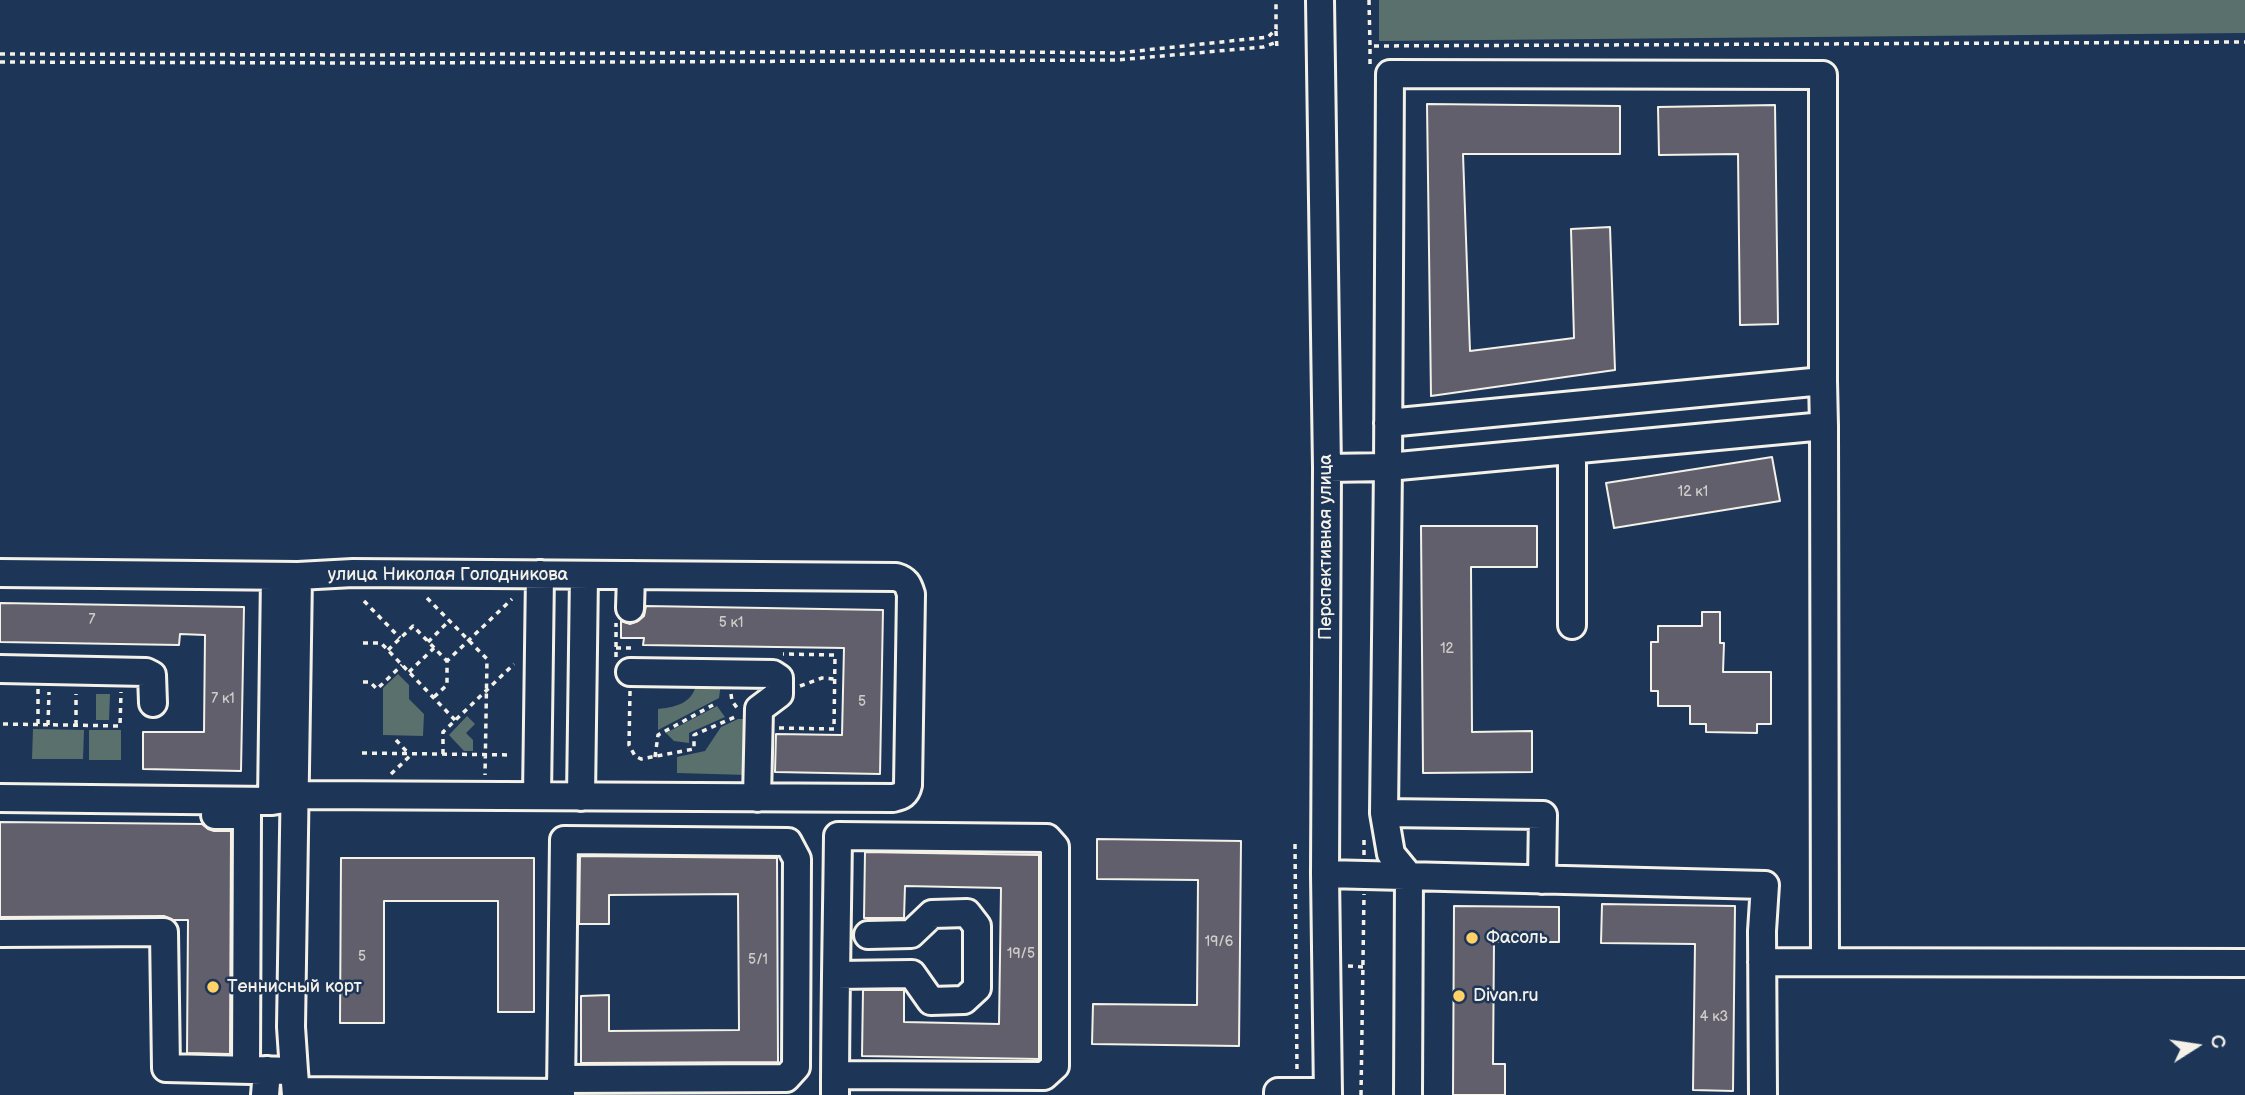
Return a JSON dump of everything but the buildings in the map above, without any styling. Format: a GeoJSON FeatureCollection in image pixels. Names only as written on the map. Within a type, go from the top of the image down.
{"type":"FeatureCollection","features":[{"type":"Feature","properties":{"kind":"street","name":"Перспективная улица"},"geometry":{"type":"LineString","coordinates":[[1320,0],[1327,468],[1325,874],[1328,1093]]}},
{"type":"Feature","properties":{"kind":"street"},"geometry":{"type":"LineString","coordinates":[[1408,1095],[1409,876],[1391,854],[1384,813],[1390,74],[1823,75],[1825,962]]}},
{"type":"Feature","properties":{"kind":"street"},"geometry":{"type":"LineString","coordinates":[[1388,423],[1824,382]]}},
{"type":"Feature","properties":{"kind":"street"},"geometry":{"type":"LineString","coordinates":[[1327,468],[1388,467],[1824,426]]}},
{"type":"Feature","properties":{"kind":"street"},"geometry":{"type":"LineString","coordinates":[[1572,450],[1572,625]]}},
{"type":"Feature","properties":{"kind":"street","name":"улица Николая Голодникова"},"geometry":{"type":"LineString","coordinates":[[0,573],[286,576],[354,573],[540,574],[903,579],[911,594],[906,792],[893,798],[757,798]]}},
{"type":"Feature","properties":{"kind":"street"},"geometry":{"type":"LineString","coordinates":[[537,796],[540,574]]}},
{"type":"Feature","properties":{"kind":"street"},"geometry":{"type":"LineString","coordinates":[[581,797],[584,575]]}},
{"type":"Feature","properties":{"kind":"street"},"geometry":{"type":"LineString","coordinates":[[623,618],[631,575]]}},
{"type":"Feature","properties":{"kind":"street"},"geometry":{"type":"LineString","coordinates":[[286,576],[283,799],[291,1027],[296,1086]]}},
{"type":"Feature","properties":{"kind":"street"},"geometry":{"type":"LineString","coordinates":[[0,798],[283,799],[307,795],[757,798],[769,702],[780,682],[779,678],[773,674],[625,660]]}},
{"type":"Feature","properties":{"kind":"street"},"geometry":{"type":"LineString","coordinates":[[0,669],[150,673],[153,681],[153,703]]}},
{"type":"Feature","properties":{"kind":"street"},"geometry":{"type":"LineString","coordinates":[[1384,813],[1543,815],[1542,880]]}},
{"type":"Feature","properties":{"kind":"street"},"geometry":{"type":"LineString","coordinates":[[0,814],[247,815],[259,1078]]}},
{"type":"Feature","properties":{"kind":"street"},"geometry":{"type":"LineString","coordinates":[[838,836],[1046,838],[1055,847],[1055,1066],[1044,1076],[835,1085],[836,975],[838,836]]}},
{"type":"Feature","properties":{"kind":"street"},"geometry":{"type":"LineString","coordinates":[[0,933],[164,932],[166,1068],[259,1078],[296,1086],[561,1089],[786,1078],[796,1067],[797,859],[788,842],[564,840],[561,1089]]}},
{"type":"Feature","properties":{"kind":"street"},"geometry":{"type":"LineString","coordinates":[[1325,874],[1765,886],[1762,962],[1763,1095]]}},
{"type":"Feature","properties":{"kind":"street"},"geometry":{"type":"LineString","coordinates":[[868,935],[911,934],[932,914],[967,913],[977,926],[976,988],[964,1000],[931,1001],[912,974],[911,934]]}},
{"type":"Feature","properties":{"kind":"street"},"geometry":{"type":"LineString","coordinates":[[1762,962],[2245,963]]}},
{"type":"Feature","properties":{"kind":"street"},"geometry":{"type":"LineString","coordinates":[[836,975],[912,974]]}},
{"type":"Feature","properties":{"kind":"street"},"geometry":{"type":"LineString","coordinates":[[1288,1093],[1328,1093]]}},
{"type":"Feature","properties":{"kind":"path"},"geometry":{"type":"LineString","coordinates":[[1276,0],[1277,49]]}},
{"type":"Feature","properties":{"kind":"path"},"geometry":{"type":"LineString","coordinates":[[1369,0],[1370,46],[2245,42]]}},
{"type":"Feature","properties":{"kind":"path"},"geometry":{"type":"LineString","coordinates":[[0,54],[384,55],[937,51],[1118,53],[1262,38],[1273,34],[1276,29]]}},
{"type":"Feature","properties":{"kind":"path"},"geometry":{"type":"LineString","coordinates":[[0,62],[1117,60],[1263,47],[1276,42]]}},
{"type":"Feature","properties":{"kind":"path"},"geometry":{"type":"LineString","coordinates":[[427,598],[487,659],[485,777]]}},
{"type":"Feature","properties":{"kind":"path"},"geometry":{"type":"LineString","coordinates":[[447,661],[512,599]]}},
{"type":"Feature","properties":{"kind":"path"},"geometry":{"type":"LineString","coordinates":[[364,601],[400,638]]}},
{"type":"Feature","properties":{"kind":"path"},"geometry":{"type":"LineString","coordinates":[[623,618],[616,648],[625,660],[629,745],[631,752],[641,758],[694,749],[694,735],[822,678],[835,679]]}},
{"type":"Feature","properties":{"kind":"path"},"geometry":{"type":"LineString","coordinates":[[428,642],[450,621]]}},
{"type":"Feature","properties":{"kind":"path"},"geometry":{"type":"LineString","coordinates":[[388,650],[413,626],[447,661],[447,685],[434,697]]}},
{"type":"Feature","properties":{"kind":"path"},"geometry":{"type":"LineString","coordinates":[[363,643],[381,643],[455,720]]}},
{"type":"Feature","properties":{"kind":"path"},"geometry":{"type":"LineString","coordinates":[[409,673],[434,648]]}},
{"type":"Feature","properties":{"kind":"path"},"geometry":{"type":"LineString","coordinates":[[443,754],[443,732],[514,664]]}},
{"type":"Feature","properties":{"kind":"path"},"geometry":{"type":"LineString","coordinates":[[363,681],[370,682],[377,689],[402,665]]}},
{"type":"Feature","properties":{"kind":"path"},"geometry":{"type":"LineString","coordinates":[[38,725],[44,670]]}},
{"type":"Feature","properties":{"kind":"path"},"geometry":{"type":"LineString","coordinates":[[44,670],[48,725]]}},
{"type":"Feature","properties":{"kind":"path"},"geometry":{"type":"LineString","coordinates":[[3,724],[120,726],[121,671]]}},
{"type":"Feature","properties":{"kind":"path"},"geometry":{"type":"LineString","coordinates":[[76,694],[76,725]]}},
{"type":"Feature","properties":{"kind":"path"},"geometry":{"type":"LineString","coordinates":[[655,757],[657,735],[713,705]]}},
{"type":"Feature","properties":{"kind":"path"},"geometry":{"type":"LineString","coordinates":[[396,740],[411,754]]}},
{"type":"Feature","properties":{"kind":"path"},"geometry":{"type":"LineString","coordinates":[[362,753],[512,755]]}},
{"type":"Feature","properties":{"kind":"path"},"geometry":{"type":"LineString","coordinates":[[389,776],[411,754]]}},
{"type":"Feature","properties":{"kind":"path"},"geometry":{"type":"LineString","coordinates":[[1288,1093],[1296,844]]}},
{"type":"Feature","properties":{"kind":"green space"},"geometry":{"type":"Polygon","coordinates":[[[1379,0],[2245,0],[2245,33],[1379,41],[1379,0]]]}},
{"type":"Feature","properties":{"kind":"green space"},"geometry":{"type":"Polygon","coordinates":[[[398,674],[409,685],[409,699],[424,714],[423,736],[383,735],[383,688],[398,674]]]}},
{"type":"Feature","properties":{"kind":"green space"},"geometry":{"type":"Polygon","coordinates":[[[697,682],[721,683],[719,698],[658,730],[658,709],[683,703],[692,695],[697,682]]]}},
{"type":"Feature","properties":{"kind":"green space"},"geometry":{"type":"Polygon","coordinates":[[[96,694],[110,694],[109,720],[96,720],[96,694]]]}},
{"type":"Feature","properties":{"kind":"green space"},"geometry":{"type":"Polygon","coordinates":[[[717,706],[725,717],[689,733],[689,743],[674,741],[666,733],[717,706]]]}},
{"type":"Feature","properties":{"kind":"green space"},"geometry":{"type":"Polygon","coordinates":[[[467,716],[475,724],[466,733],[473,740],[473,751],[464,751],[449,735],[467,716]]]}},
{"type":"Feature","properties":{"kind":"green space"},"geometry":{"type":"Polygon","coordinates":[[[738,719],[748,719],[747,775],[677,773],[677,757],[705,751],[721,727],[738,719]]]}},
{"type":"Feature","properties":{"kind":"green space"},"geometry":{"type":"Polygon","coordinates":[[[33,729],[84,730],[83,759],[32,759],[33,729]]]}},
{"type":"Feature","properties":{"kind":"green space"},"geometry":{"type":"Polygon","coordinates":[[[89,730],[121,730],[121,760],[89,760],[89,730]]]}},
{"type":"Feature","properties":{"kind":"place","name":"Фасоль"},"geometry":{"type":"Point","coordinates":[1472,938]}},
{"type":"Feature","properties":{"kind":"place","name":"Теннисный корт"},"geometry":{"type":"Point","coordinates":[213,987]}},
{"type":"Feature","properties":{"kind":"place","name":"Divan.ru"},"geometry":{"type":"Point","coordinates":[1459,996]}}]}
